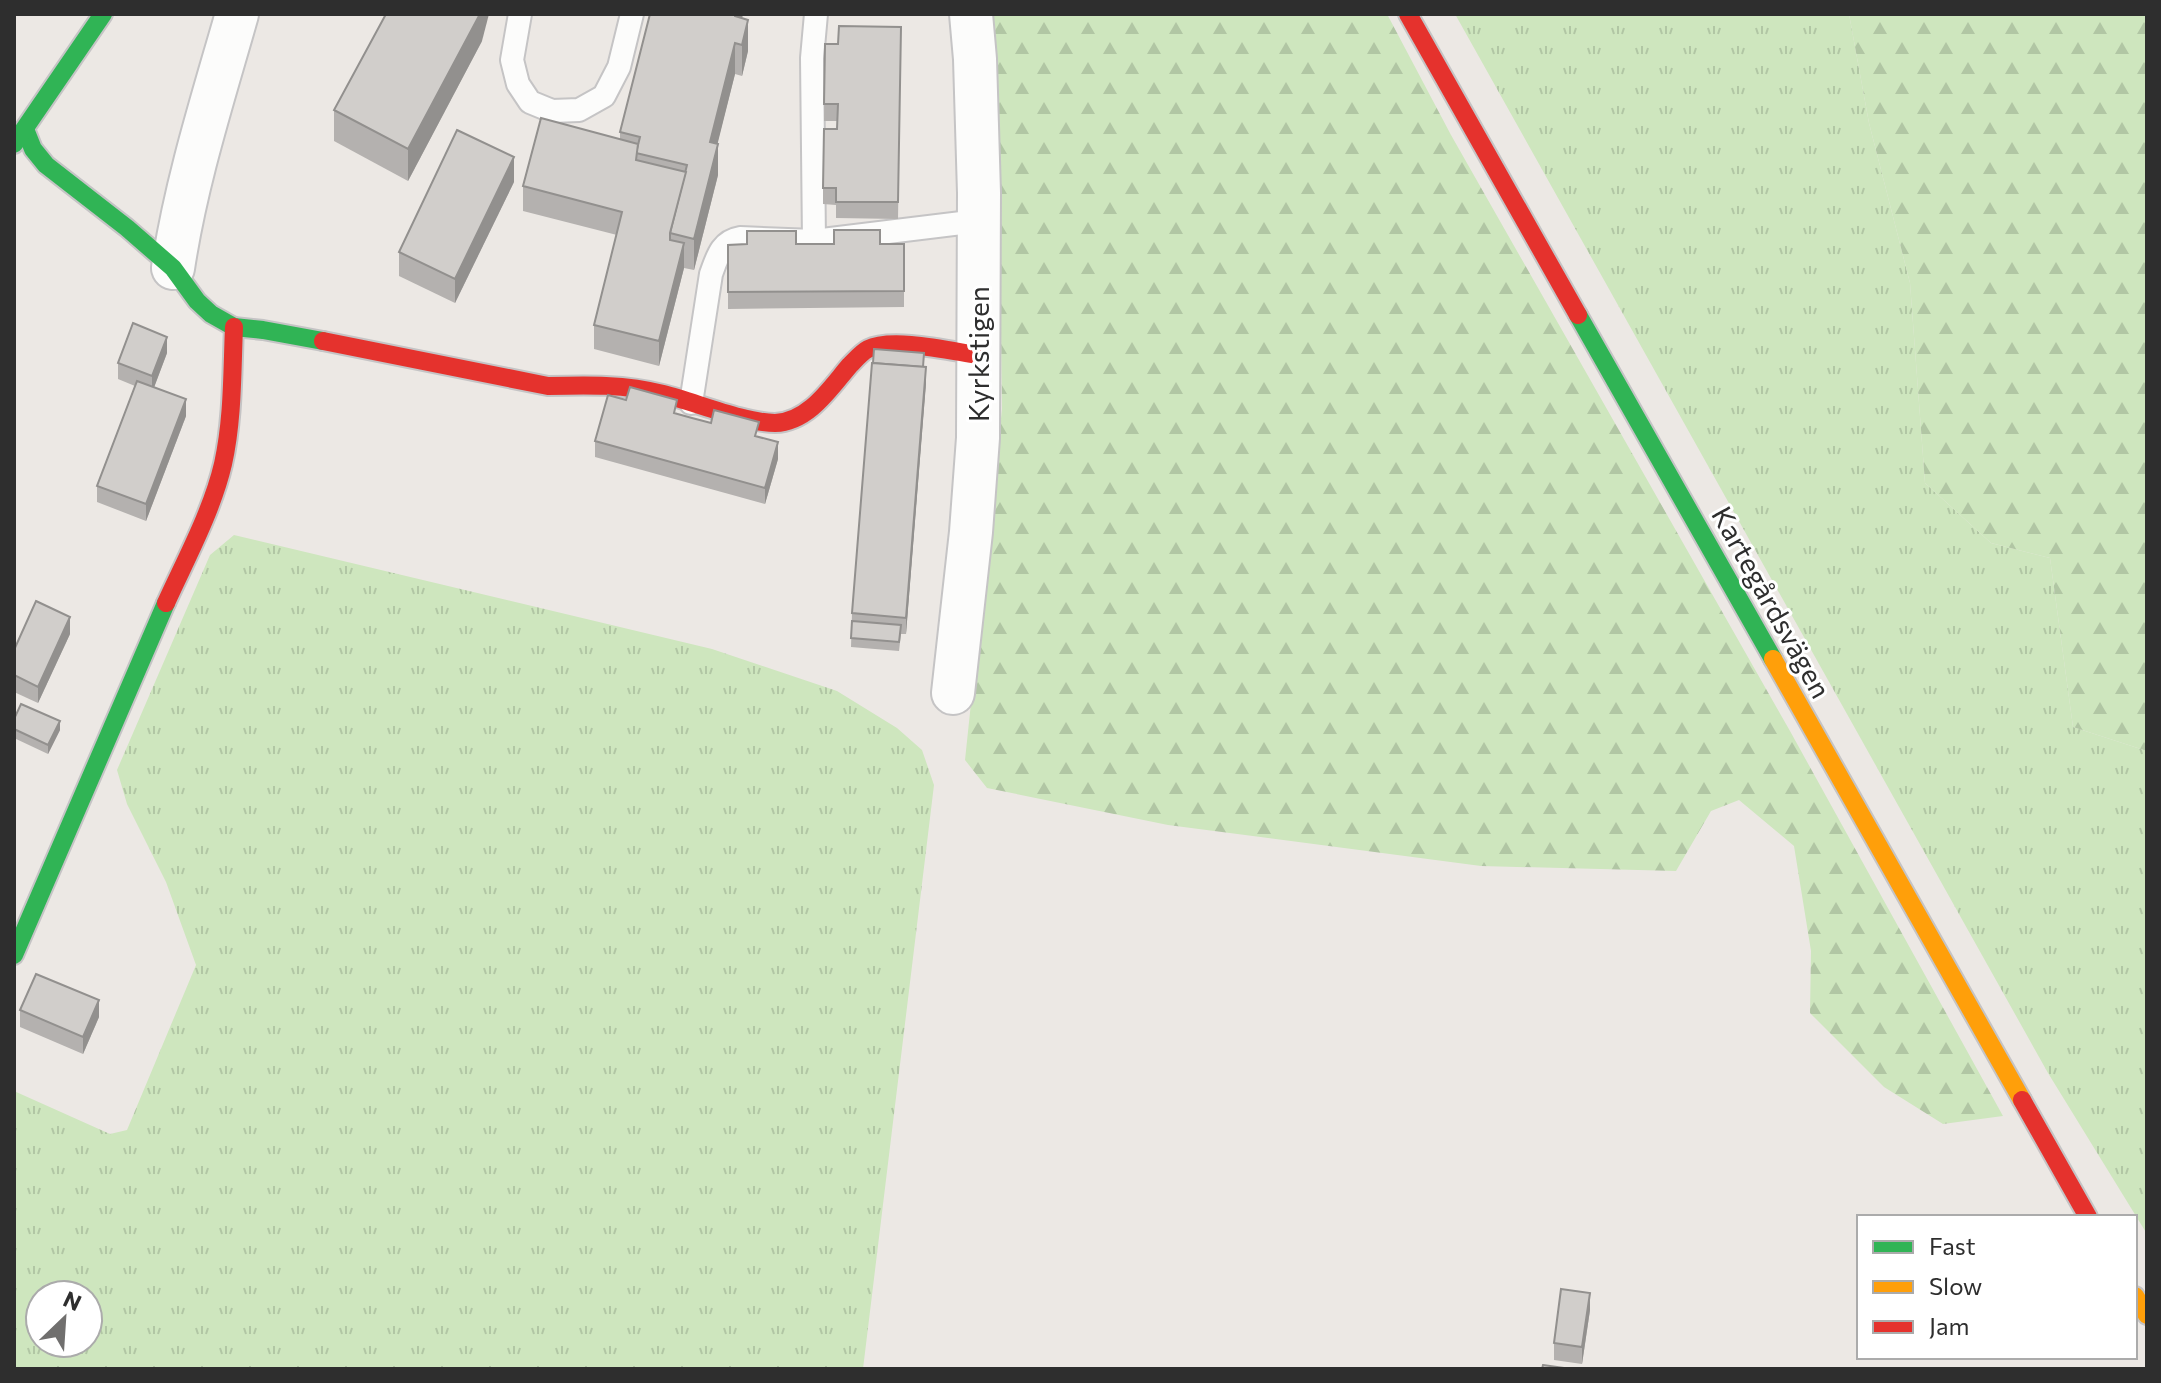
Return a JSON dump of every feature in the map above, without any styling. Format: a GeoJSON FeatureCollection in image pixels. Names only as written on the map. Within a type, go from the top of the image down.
{"type":"FeatureCollection","features":[{"type":"Feature","properties":{"kind":"street"},"geometry":{"type":"LineString","coordinates":[[103,14],[19,136],[46,165],[173,268],[197,301],[211,314],[234,327],[337,343],[548,386],[583,385],[660,393],[754,420],[777,423],[796,418],[812,408],[868,349],[883,345],[908,345],[977,355]]}},
{"type":"Feature","properties":{"kind":"street"},"geometry":{"type":"LineString","coordinates":[[173,268],[195,161],[237,14]]}},
{"type":"Feature","properties":{"kind":"street","name":"Kyrkstigen"},"geometry":{"type":"LineString","coordinates":[[953,693],[978,438],[978,221],[975,59],[971,14]]}},
{"type":"Feature","properties":{"kind":"street","name":"Kartegårdsvägen"},"geometry":{"type":"LineString","coordinates":[[1408,14],[2087,1215]]}},
{"type":"Feature","properties":{"kind":"street"},"geometry":{"type":"LineString","coordinates":[[14,955],[205,514],[222,467],[229,431],[234,327]]}},
{"type":"Feature","properties":{"kind":"lane"},"geometry":{"type":"LineString","coordinates":[[520,14],[512,60],[518,84],[530,102],[552,111],[579,110],[604,96],[619,67],[632,14]]}},
{"type":"Feature","properties":{"kind":"lane"},"geometry":{"type":"LineString","coordinates":[[814,241],[812,58],[816,14]]}},
{"type":"Feature","properties":{"kind":"lane"},"geometry":{"type":"LineString","coordinates":[[691,403],[711,274],[718,254],[731,239],[814,241],[978,221]]}},
{"type":"Feature","properties":{"kind":"green space"},"geometry":{"type":"Polygon","coordinates":[[[986,14],[1387,14],[1451,135],[1790,731],[2003,1116],[1943,1124],[1884,1087],[1810,1013],[1811,951],[1794,846],[1739,800],[1711,811],[1676,871],[1481,866],[1168,825],[987,788],[965,760],[1002,409],[998,102],[986,14]]]}},
{"type":"Feature","properties":{"kind":"green space"},"geometry":{"type":"Polygon","coordinates":[[[1455,14],[1849,14],[1869,123],[1910,283],[1925,483],[1991,543],[2050,558],[2073,727],[2147,751],[2147,1234],[2048,1073],[1455,14]]]}},
{"type":"Feature","properties":{"kind":"green space"},"geometry":{"type":"Polygon","coordinates":[[[1849,14],[2147,14],[2147,751],[2073,727],[2050,558],[1991,543],[1925,483],[1910,283],[1869,123],[1849,14]]]}},
{"type":"Feature","properties":{"kind":"green space"},"geometry":{"type":"Polygon","coordinates":[[[234,535],[712,649],[837,691],[897,728],[922,750],[934,785],[863,1369],[14,1369],[14,1091],[110,1134],[127,1130],[196,965],[166,882],[127,804],[117,770],[210,555],[234,535]]]}},
{"type":"Feature","properties":{"kind":"building"},"geometry":{"type":"Polygon","coordinates":[[[386,14],[480,14],[408,149],[334,110],[386,14]]]}},
{"type":"Feature","properties":{"kind":"building"},"geometry":{"type":"Polygon","coordinates":[[[650,14],[735,14],[748,20],[742,45],[735,43],[710,142],[718,144],[694,239],[670,233],[687,165],[636,153],[640,137],[620,132],[650,14]]]}},
{"type":"Feature","properties":{"kind":"building"},"geometry":{"type":"Polygon","coordinates":[[[839,26],[901,27],[898,202],[836,202],[836,188],[823,188],[824,129],[837,129],[838,104],[824,104],[825,44],[838,44],[839,26]]]}},
{"type":"Feature","properties":{"kind":"building"},"geometry":{"type":"Polygon","coordinates":[[[541,118],[638,144],[636,160],[686,172],[670,233],[670,240],[684,243],[659,341],[594,325],[622,212],[523,186],[541,118]]]}},
{"type":"Feature","properties":{"kind":"building"},"geometry":{"type":"Polygon","coordinates":[[[457,130],[514,157],[455,279],[399,252],[457,130]]]}},
{"type":"Feature","properties":{"kind":"building"},"geometry":{"type":"Polygon","coordinates":[[[834,230],[880,230],[880,244],[904,244],[904,291],[728,292],[728,245],[747,244],[747,231],[796,231],[796,244],[834,244],[834,230]]]}},
{"type":"Feature","properties":{"kind":"building"},"geometry":{"type":"Polygon","coordinates":[[[133,323],[167,337],[152,376],[118,363],[133,323]]]}},
{"type":"Feature","properties":{"kind":"building"},"geometry":{"type":"Polygon","coordinates":[[[874,349],[924,353],[923,367],[873,363],[874,349]]]}},
{"type":"Feature","properties":{"kind":"building"},"geometry":{"type":"Polygon","coordinates":[[[872,363],[926,367],[906,618],[852,613],[872,363]]]}},
{"type":"Feature","properties":{"kind":"building"},"geometry":{"type":"Polygon","coordinates":[[[137,381],[186,399],[146,504],[97,486],[137,381]]]}},
{"type":"Feature","properties":{"kind":"building"},"geometry":{"type":"Polygon","coordinates":[[[630,387],[677,400],[674,413],[692,418],[711,423],[714,410],[759,422],[755,436],[778,442],[765,488],[595,441],[608,395],[626,400],[630,387]]]}},
{"type":"Feature","properties":{"kind":"building"},"geometry":{"type":"Polygon","coordinates":[[[36,601],[70,617],[38,687],[14,675],[14,650],[36,601]]]}},
{"type":"Feature","properties":{"kind":"building"},"geometry":{"type":"Polygon","coordinates":[[[852,621],[901,625],[899,642],[851,638],[852,621]]]}},
{"type":"Feature","properties":{"kind":"building"},"geometry":{"type":"Polygon","coordinates":[[[21,704],[60,721],[48,745],[14,729],[14,719],[21,704]]]}},
{"type":"Feature","properties":{"kind":"building"},"geometry":{"type":"Polygon","coordinates":[[[36,974],[99,1000],[83,1037],[20,1010],[36,974]]]}},
{"type":"Feature","properties":{"kind":"building"},"geometry":{"type":"Polygon","coordinates":[[[1561,1289],[1590,1293],[1582,1347],[1554,1343],[1561,1289]]]}},
{"type":"Feature","properties":{"kind":"building"},"geometry":{"type":"Polygon","coordinates":[[[1543,1365],[1571,1369],[1542,1369],[1543,1365]]]}},
{"type":"Feature","properties":{"kind":"traffic: fast"},"geometry":{"type":"LineString","coordinates":[[14,144],[103,14]]}},
{"type":"Feature","properties":{"kind":"traffic: fast"},"geometry":{"type":"LineString","coordinates":[[25,129],[33,149],[46,165],[173,268],[197,301],[211,314],[234,327],[323,341]]}},
{"type":"Feature","properties":{"kind":"traffic: fast"},"geometry":{"type":"LineString","coordinates":[[1578,315],[1773,659]]}},
{"type":"Feature","properties":{"kind":"traffic: fast"},"geometry":{"type":"LineString","coordinates":[[14,955],[166,603]]}},
{"type":"Feature","properties":{"kind":"traffic: slow"},"geometry":{"type":"LineString","coordinates":[[1773,659],[2022,1100]]}},
{"type":"Feature","properties":{"kind":"traffic: slow"},"geometry":{"type":"LineString","coordinates":[[2137,1299],[2147,1315]]}},
{"type":"Feature","properties":{"kind":"traffic: jam"},"geometry":{"type":"LineString","coordinates":[[1408,14],[1578,315]]}},
{"type":"Feature","properties":{"kind":"traffic: jam"},"geometry":{"type":"LineString","coordinates":[[166,603],[205,517],[223,464],[230,413],[234,327]]}},
{"type":"Feature","properties":{"kind":"traffic: jam"},"geometry":{"type":"LineString","coordinates":[[323,341],[548,386],[635,388],[735,416],[775,423],[798,417],[809,410],[868,349],[892,344],[977,355]]}},
{"type":"Feature","properties":{"kind":"traffic: jam"},"geometry":{"type":"LineString","coordinates":[[2022,1100],[2087,1215]]}}]}
